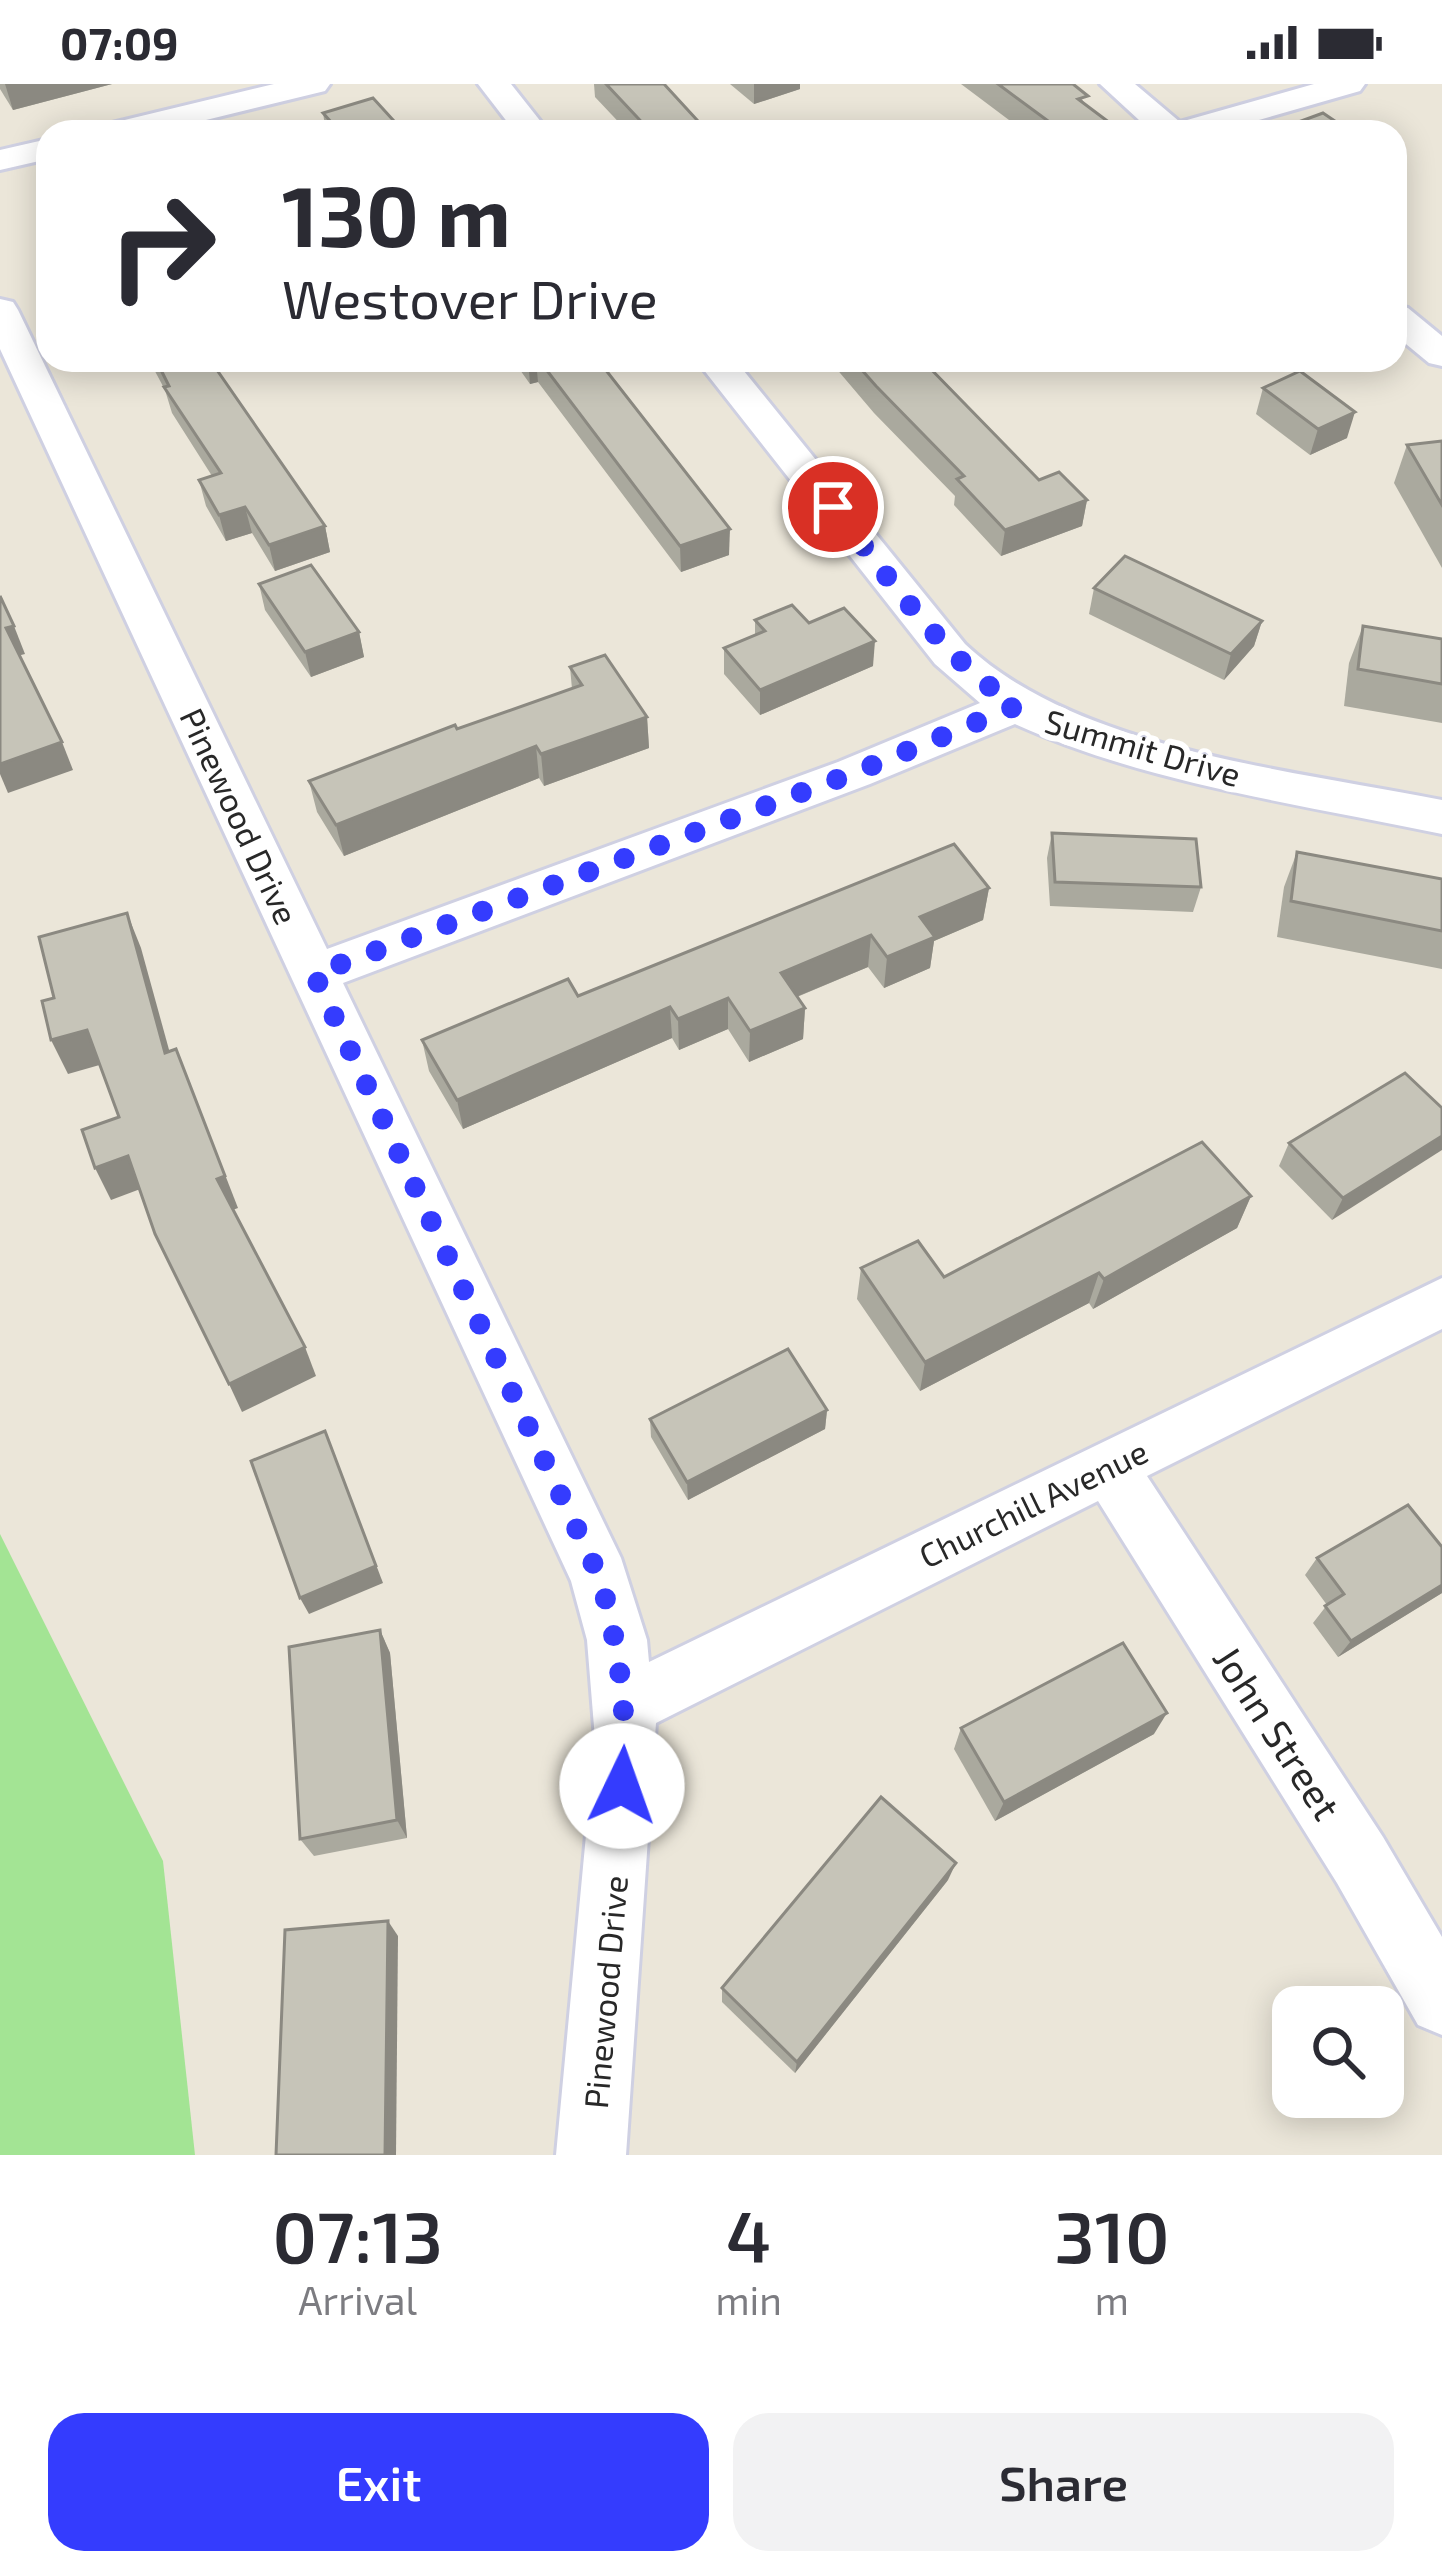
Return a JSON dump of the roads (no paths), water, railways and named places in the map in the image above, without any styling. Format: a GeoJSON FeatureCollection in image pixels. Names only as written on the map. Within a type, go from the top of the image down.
{"type":"FeatureCollection","features":[{"type":"Feature","properties":{"kind":"street"},"geometry":{"type":"LineString","coordinates":[[166,120],[314,84]]}},
{"type":"Feature","properties":{"kind":"street"},"geometry":{"type":"LineString","coordinates":[[494,84],[522,120]]}},
{"type":"Feature","properties":{"kind":"street"},"geometry":{"type":"LineString","coordinates":[[1116,84],[1161,120]]}},
{"type":"Feature","properties":{"kind":"street"},"geometry":{"type":"LineString","coordinates":[[1219,120],[1349,84]]}},
{"type":"Feature","properties":{"kind":"street"},"geometry":{"type":"LineString","coordinates":[[0,160],[36,151]]}},
{"type":"Feature","properties":{"kind":"street","name":"Pinewood Drive"},"geometry":{"type":"LineString","coordinates":[[0,310],[600,1578],[617,1640],[626,1739],[591,2155]]}},
{"type":"Feature","properties":{"kind":"street"},"geometry":{"type":"LineString","coordinates":[[1407,326],[1442,355]]}},
{"type":"Feature","properties":{"kind":"street","name":"Summit Drive"},"geometry":{"type":"LineString","coordinates":[[725,372],[950,654],[979,682],[1016,706],[1066,729],[1199,767],[1442,817]]}},
{"type":"Feature","properties":{"kind":"street"},"geometry":{"type":"LineString","coordinates":[[314,974],[854,773],[1016,706]]}},
{"type":"Feature","properties":{"kind":"street","name":"Churchill Avenue"},"geometry":{"type":"LineString","coordinates":[[625,1706],[1442,1302]]}},
{"type":"Feature","properties":{"kind":"street","name":"John Street"},"geometry":{"type":"LineString","coordinates":[[1108,1466],[1360,1860],[1442,2001]]}}]}
